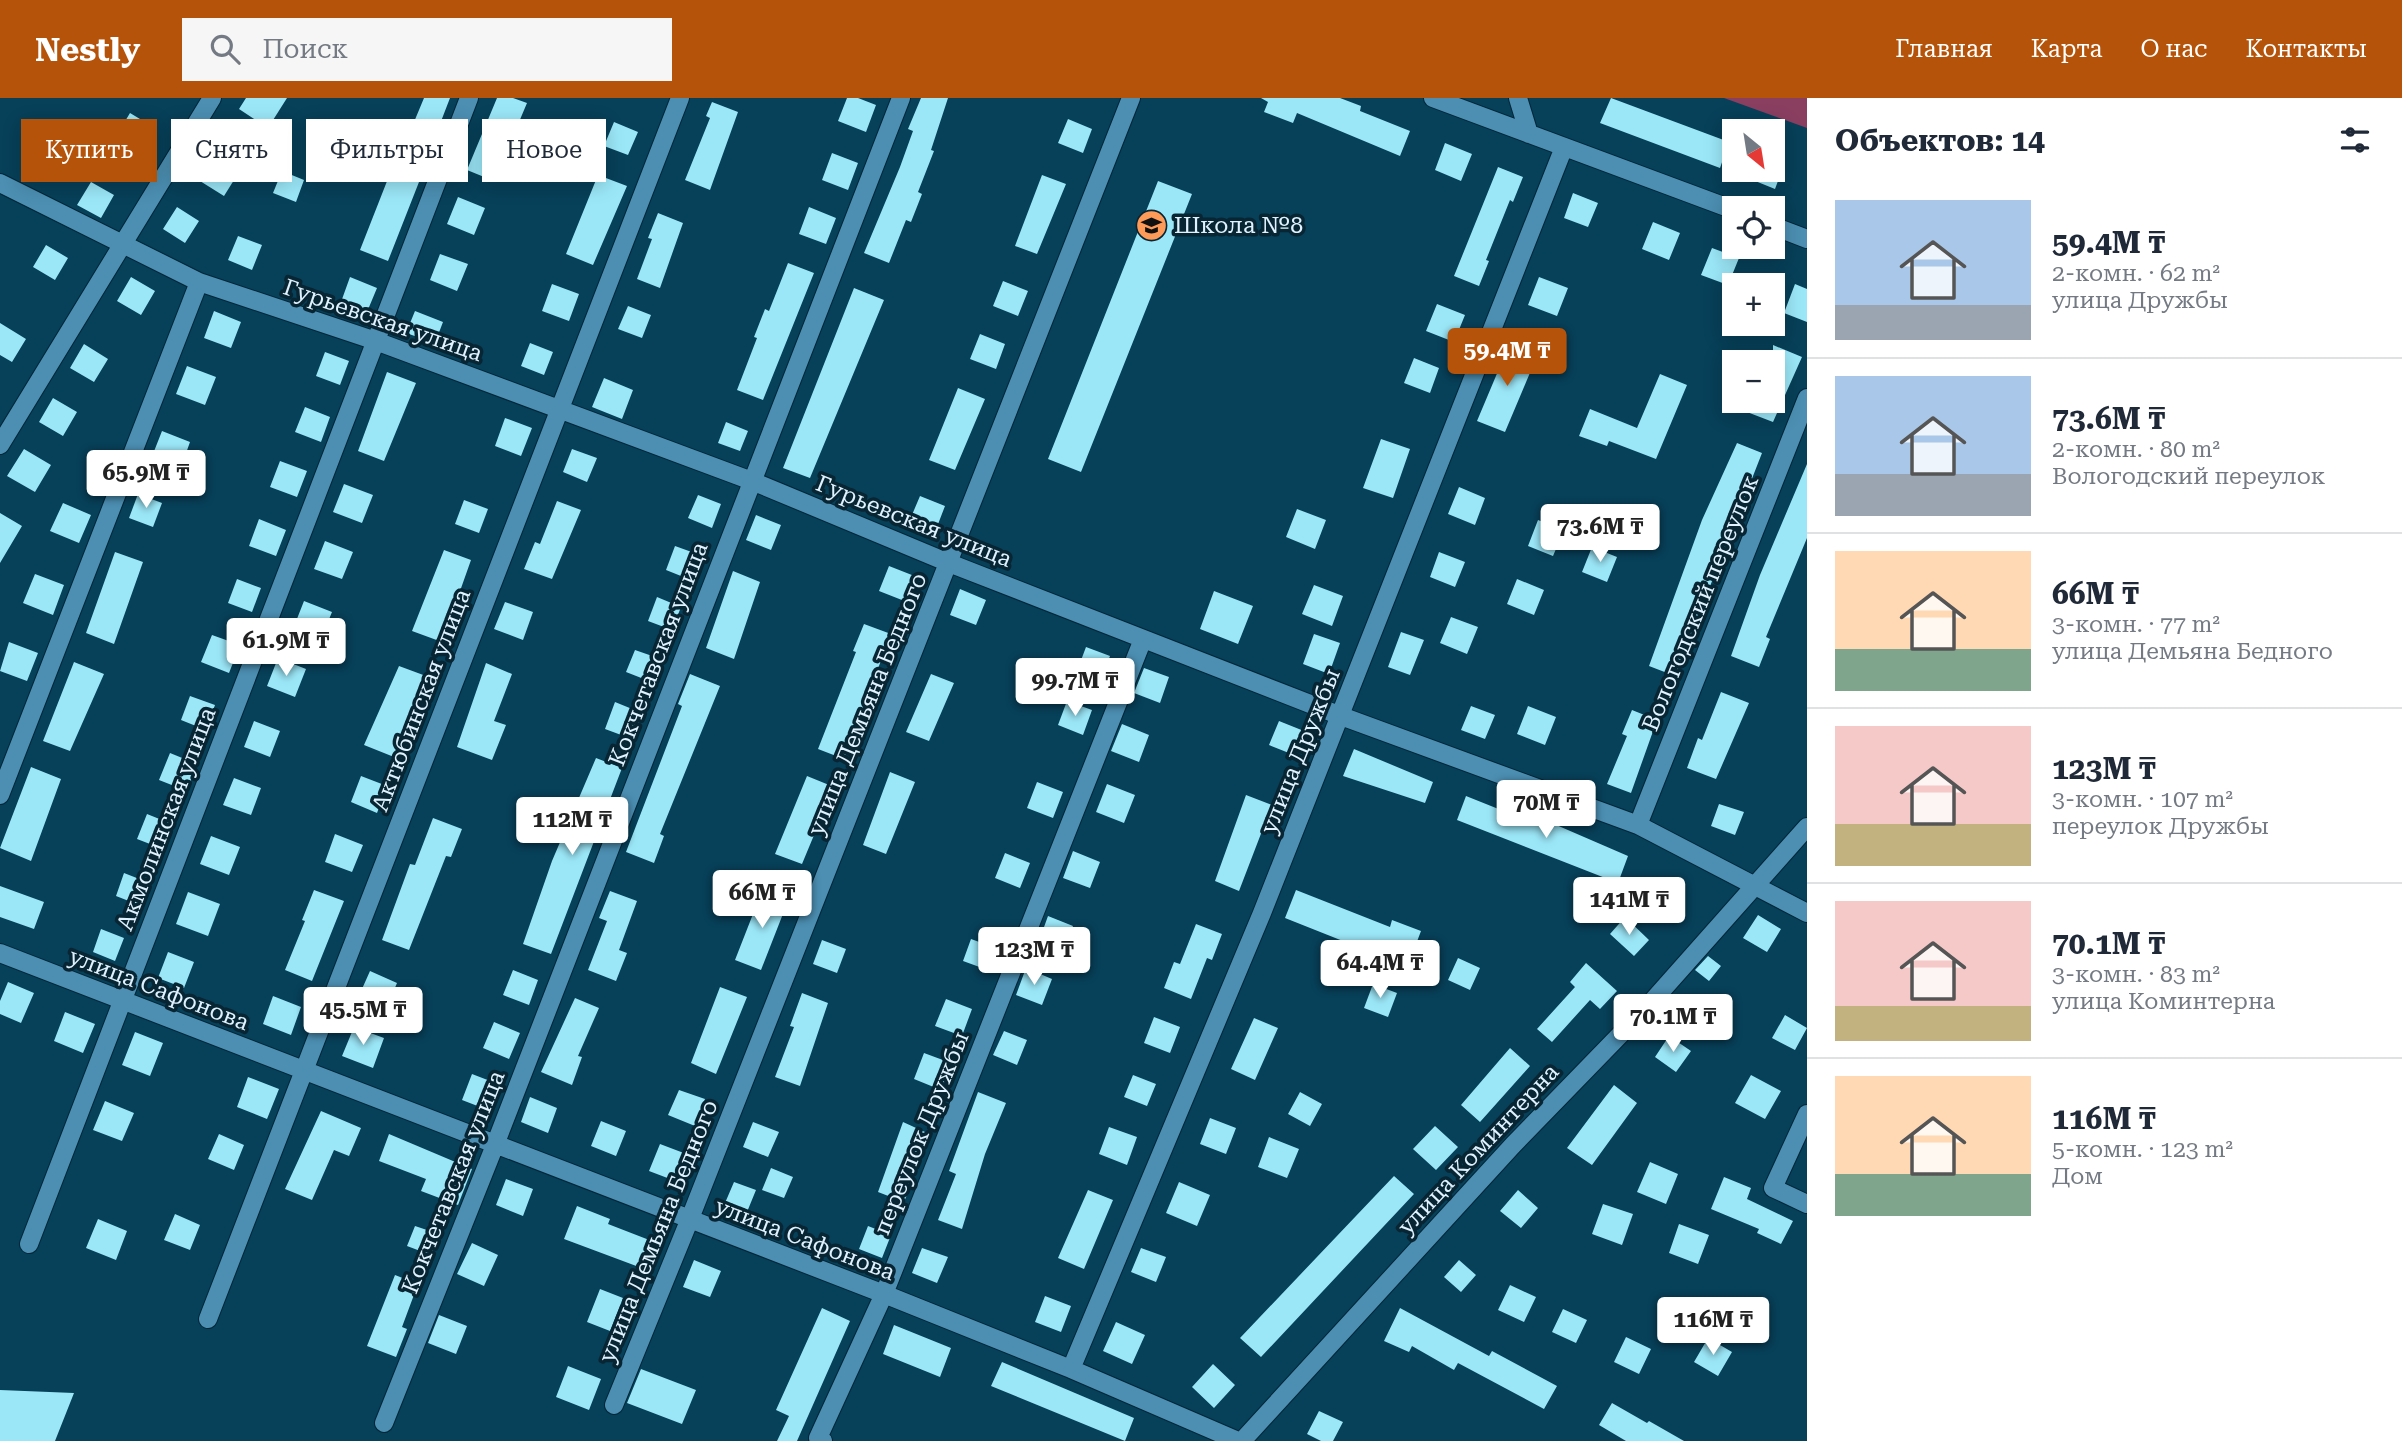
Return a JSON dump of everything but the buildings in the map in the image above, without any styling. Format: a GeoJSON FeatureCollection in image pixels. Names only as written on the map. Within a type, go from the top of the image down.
{"type":"FeatureCollection","features":[{"type":"Feature","properties":{"kind":"street"},"geometry":{"type":"LineString","coordinates":[[0,445],[212,98]]}},
{"type":"Feature","properties":{"kind":"street","name":"Акмолинская улица"},"geometry":{"type":"LineString","coordinates":[[29,1244],[124,1001],[373,341],[469,98]]}},
{"type":"Feature","properties":{"kind":"street","name":"Актюбинская улица"},"geometry":{"type":"LineString","coordinates":[[208,1320],[680,98]]}},
{"type":"Feature","properties":{"kind":"street","name":"Кокчетавская улица"},"geometry":{"type":"LineString","coordinates":[[384,1423],[901,98]]}},
{"type":"Feature","properties":{"kind":"street","name":"улица Демьяна Бедного"},"geometry":{"type":"LineString","coordinates":[[614,1405],[949,564],[1131,98]]}},
{"type":"Feature","properties":{"kind":"street"},"geometry":{"type":"LineString","coordinates":[[1433,98],[1722,205]]}},
{"type":"Feature","properties":{"kind":"street"},"geometry":{"type":"LineString","coordinates":[[1518,98],[1529,134]]}},
{"type":"Feature","properties":{"kind":"street","name":"улица Дружбы"},"geometry":{"type":"LineString","coordinates":[[1071,1368],[1342,716],[1417,515],[1564,146]]}},
{"type":"Feature","properties":{"kind":"street","name":"Гурьевская улица"},"geometry":{"type":"LineString","coordinates":[[0,183],[199,282],[373,341],[752,481],[949,564],[1342,716],[1638,825],[1807,913]]}},
{"type":"Feature","properties":{"kind":"street"},"geometry":{"type":"LineString","coordinates":[[1785,231],[1807,239]]}},
{"type":"Feature","properties":{"kind":"street"},"geometry":{"type":"LineString","coordinates":[[0,795],[199,282]]}},
{"type":"Feature","properties":{"kind":"street","name":"Вологодский переулок"},"geometry":{"type":"LineString","coordinates":[[1638,825],[1807,398]]}},
{"type":"Feature","properties":{"kind":"street","name":"переулок Дружбы"},"geometry":{"type":"LineString","coordinates":[[823,1441],[818,1438],[884,1294],[1143,639]]}},
{"type":"Feature","properties":{"kind":"street","name":"улица Коминтерна"},"geometry":{"type":"LineString","coordinates":[[1240,1441],[1756,886],[1807,827]]}},
{"type":"Feature","properties":{"kind":"street","name":"улица Сафонова"},"geometry":{"type":"LineString","coordinates":[[0,953],[884,1294],[1071,1368],[1215,1436],[1240,1441]]}},
{"type":"Feature","properties":{"kind":"street"},"geometry":{"type":"LineString","coordinates":[[1807,1114],[1773,1188],[1807,1204]]}},
{"type":"Feature","properties":{"kind":"shaded area"},"geometry":{"type":"Polygon","coordinates":[[[1724,98],[1807,98],[1807,128],[1724,98]]]}},
{"type":"Feature","properties":{"kind":"place","name":"Школа №8"},"geometry":{"type":"Point","coordinates":[1151,225]}}]}
